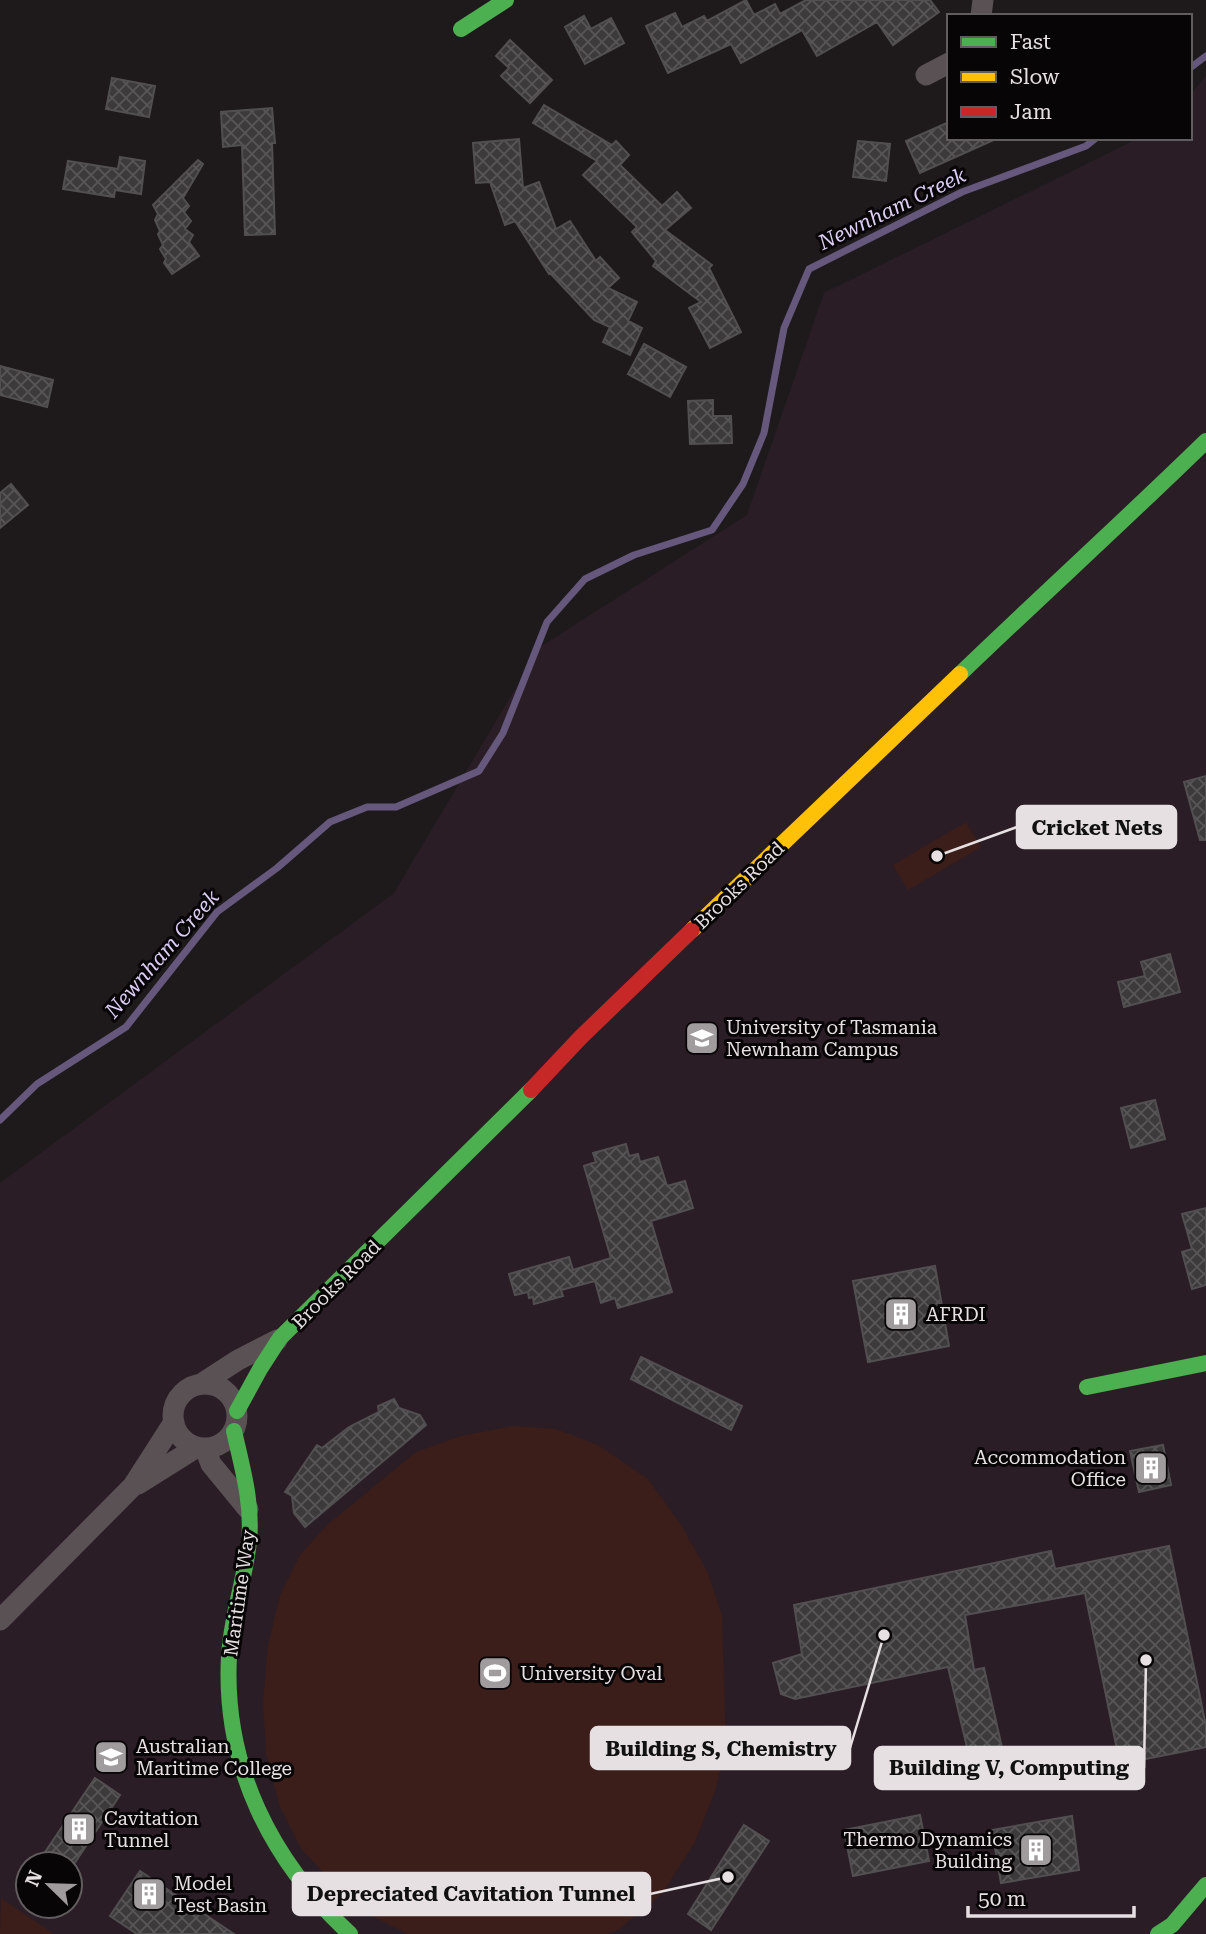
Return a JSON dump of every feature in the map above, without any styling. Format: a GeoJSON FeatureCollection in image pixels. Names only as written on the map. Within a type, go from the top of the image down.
{"type":"FeatureCollection","features":[{"type":"Feature","properties":{"kind":"street"},"geometry":{"type":"LineString","coordinates":[[461,29],[506,0]]}},
{"type":"Feature","properties":{"kind":"street"},"geometry":{"type":"LineString","coordinates":[[926,75],[947,64]]}},
{"type":"Feature","properties":{"kind":"street","name":"Brooks Road"},"geometry":{"type":"LineString","coordinates":[[236,1421],[260,1369],[280,1338],[536,1085],[581,1037],[1206,441]]}},
{"type":"Feature","properties":{"kind":"street","name":"Brooks Road"},"geometry":{"type":"LineString","coordinates":[[201,1384],[280,1338]]}},
{"type":"Feature","properties":{"kind":"street"},"geometry":{"type":"LineString","coordinates":[[1087,1387],[1206,1363]]}},
{"type":"Feature","properties":{"kind":"street"},"geometry":{"type":"LineString","coordinates":[[133,1486],[201,1448],[220,1445],[228,1439],[236,1421],[234,1402],[229,1394],[211,1384],[191,1387],[183,1393],[174,1412],[177,1432],[183,1440],[201,1448]]}},
{"type":"Feature","properties":{"kind":"street","name":"Maritime Way"},"geometry":{"type":"LineString","coordinates":[[236,1421],[249,1504],[249,1540],[233,1618],[229,1657],[233,1730],[260,1817],[299,1881],[349,1934]]}},
{"type":"Feature","properties":{"kind":"street"},"geometry":{"type":"LineString","coordinates":[[0,1620],[133,1486],[174,1422]]}},
{"type":"Feature","properties":{"kind":"street","name":"Maritime Way"},"geometry":{"type":"LineString","coordinates":[[201,1448],[211,1464],[249,1504]]}},
{"type":"Feature","properties":{"kind":"street"},"geometry":{"type":"LineString","coordinates":[[1158,1934],[1172,1925],[1206,1885]]}},
{"type":"Feature","properties":{"kind":"shaded area","name":"University of Tasmania Newnham Campus"},"geometry":{"type":"Polygon","coordinates":[[[1206,76],[1206,1934],[0,1934],[0,1183],[394,893],[540,647],[747,515],[824,293],[1135,140],[1192,140],[1192,93],[1206,76]]]}},
{"type":"Feature","properties":{"kind":"shaded area"},"geometry":{"type":"Polygon","coordinates":[[[966,822],[981,847],[908,890],[893,865],[966,822]]]}},
{"type":"Feature","properties":{"kind":"shaded area","name":"University Oval"},"geometry":{"type":"Polygon","coordinates":[[[513,1426],[556,1429],[598,1445],[648,1479],[681,1525],[707,1571],[722,1616],[726,1749],[715,1791],[695,1842],[662,1894],[619,1929],[607,1934],[408,1934],[376,1918],[340,1890],[302,1850],[279,1804],[266,1754],[263,1702],[268,1645],[280,1595],[300,1555],[327,1525],[416,1452],[461,1436],[513,1426]]]}},
{"type":"Feature","properties":{"kind":"shaded area"},"geometry":{"type":"Polygon","coordinates":[[[1,1898],[14,1907],[14,1920],[33,1920],[54,1934],[0,1934],[1,1898]]]}},
{"type":"Feature","properties":{"kind":"building"},"geometry":{"type":"Polygon","coordinates":[[[746,0],[754,15],[775,4],[780,14],[806,0],[930,0],[939,12],[893,45],[877,22],[817,56],[802,30],[741,63],[731,44],[668,73],[646,26],[675,13],[682,27],[704,16],[707,21],[746,0]]]}},
{"type":"Feature","properties":{"kind":"building"},"geometry":{"type":"Polygon","coordinates":[[[584,16],[591,29],[611,18],[624,43],[585,64],[565,27],[584,16]]]}},
{"type":"Feature","properties":{"kind":"building"},"geometry":{"type":"Polygon","coordinates":[[[510,40],[552,80],[530,103],[501,76],[509,68],[496,56],[510,40]]]}},
{"type":"Feature","properties":{"kind":"building"},"geometry":{"type":"Polygon","coordinates":[[[112,78],[155,86],[149,117],[106,109],[112,78]]]}},
{"type":"Feature","properties":{"kind":"building"},"geometry":{"type":"Polygon","coordinates":[[[544,105],[612,145],[616,141],[629,155],[620,165],[662,206],[677,192],[691,208],[665,230],[712,265],[709,268],[741,332],[710,348],[689,308],[701,302],[653,266],[656,261],[632,232],[637,227],[583,175],[597,161],[533,123],[544,105]]]}},
{"type":"Feature","properties":{"kind":"building"},"geometry":{"type":"Polygon","coordinates":[[[272,108],[275,143],[272,143],[275,234],[245,235],[242,145],[223,147],[221,112],[272,108]]]}},
{"type":"Feature","properties":{"kind":"building"},"geometry":{"type":"Polygon","coordinates":[[[947,123],[947,140],[994,140],[920,173],[906,141],[947,123]]]}},
{"type":"Feature","properties":{"kind":"building"},"geometry":{"type":"Polygon","coordinates":[[[519,139],[523,188],[539,182],[556,229],[570,221],[596,261],[600,257],[619,278],[608,288],[637,302],[628,321],[642,328],[630,355],[603,342],[610,327],[594,320],[549,274],[515,221],[505,225],[490,182],[476,183],[473,143],[519,139]]]}},
{"type":"Feature","properties":{"kind":"building"},"geometry":{"type":"Polygon","coordinates":[[[858,141],[890,144],[886,181],[853,177],[858,141]]]}},
{"type":"Feature","properties":{"kind":"building"},"geometry":{"type":"Polygon","coordinates":[[[120,157],[145,161],[141,194],[115,190],[114,197],[63,189],[68,161],[118,169],[120,157]]]}},
{"type":"Feature","properties":{"kind":"building"},"geometry":{"type":"Polygon","coordinates":[[[198,160],[203,164],[183,198],[189,206],[184,212],[191,221],[185,229],[193,235],[189,242],[199,256],[172,274],[164,263],[166,259],[160,249],[163,245],[155,220],[158,214],[153,205],[198,160]]]}},
{"type":"Feature","properties":{"kind":"building"},"geometry":{"type":"Polygon","coordinates":[[[644,344],[686,367],[670,397],[628,374],[644,344]]]}},
{"type":"Feature","properties":{"kind":"building"},"geometry":{"type":"Polygon","coordinates":[[[0,366],[53,380],[47,407],[0,395],[0,366]]]}},
{"type":"Feature","properties":{"kind":"building"},"geometry":{"type":"Polygon","coordinates":[[[713,400],[713,416],[731,416],[732,443],[690,444],[688,401],[713,400]]]}},
{"type":"Feature","properties":{"kind":"building"},"geometry":{"type":"Polygon","coordinates":[[[11,484],[28,505],[0,528],[0,493],[11,484]]]}},
{"type":"Feature","properties":{"kind":"building"},"geometry":{"type":"Polygon","coordinates":[[[1206,776],[1206,840],[1200,840],[1184,782],[1206,776]]]}},
{"type":"Feature","properties":{"kind":"building"},"geometry":{"type":"Polygon","coordinates":[[[1170,954],[1180,992],[1124,1007],[1118,982],[1145,976],[1141,962],[1170,954]]]}},
{"type":"Feature","properties":{"kind":"building"},"geometry":{"type":"Polygon","coordinates":[[[1155,1100],[1165,1139],[1131,1148],[1121,1108],[1155,1100]]]}},
{"type":"Feature","properties":{"kind":"building"},"geometry":{"type":"Polygon","coordinates":[[[626,1144],[629,1156],[638,1154],[640,1162],[658,1157],[667,1186],[685,1181],[693,1208],[651,1221],[672,1292],[618,1308],[615,1298],[601,1303],[595,1281],[561,1290],[563,1296],[534,1304],[533,1297],[529,1298],[528,1292],[515,1295],[509,1274],[569,1257],[573,1270],[611,1258],[584,1166],[596,1162],[593,1153],[626,1144]]]}},
{"type":"Feature","properties":{"kind":"building"},"geometry":{"type":"Polygon","coordinates":[[[1206,1208],[1206,1285],[1192,1289],[1182,1252],[1192,1249],[1182,1214],[1206,1208]]]}},
{"type":"Feature","properties":{"kind":"building","name":"AFRDI"},"geometry":{"type":"Polygon","coordinates":[[[935,1266],[949,1346],[868,1362],[853,1281],[935,1266]]]}},
{"type":"Feature","properties":{"kind":"building"},"geometry":{"type":"Polygon","coordinates":[[[641,1357],[742,1406],[731,1430],[631,1379],[641,1357]]]}},
{"type":"Feature","properties":{"kind":"building"},"geometry":{"type":"Polygon","coordinates":[[[394,1399],[399,1408],[420,1415],[426,1425],[305,1527],[294,1513],[292,1496],[285,1492],[317,1445],[322,1448],[349,1427],[379,1412],[378,1406],[394,1399]]]}},
{"type":"Feature","properties":{"kind":"building","name":"Accommodation Office"},"geometry":{"type":"Polygon","coordinates":[[[1163,1445],[1171,1485],[1139,1492],[1130,1451],[1163,1445]]]}},
{"type":"Feature","properties":{"kind":"building"},"geometry":{"type":"Polygon","coordinates":[[[1169,1546],[1206,1726],[1206,1747],[1120,1764],[1085,1593],[965,1615],[974,1670],[984,1668],[1010,1783],[985,1789],[978,1757],[970,1760],[948,1667],[795,1699],[781,1694],[773,1663],[802,1654],[794,1605],[1051,1551],[1055,1569],[1169,1546]]]}},
{"type":"Feature","properties":{"kind":"building"},"geometry":{"type":"Polygon","coordinates":[[[827,1727],[832,1763],[802,1768],[796,1732],[827,1727]]]}},
{"type":"Feature","properties":{"kind":"building","name":"Cavitation Tunnel"},"geometry":{"type":"Polygon","coordinates":[[[95,1778],[120,1795],[83,1850],[46,1850],[95,1778]]]}},
{"type":"Feature","properties":{"kind":"building"},"geometry":{"type":"Polygon","coordinates":[[[920,1815],[929,1861],[853,1876],[844,1830],[920,1815]]]}},
{"type":"Feature","properties":{"kind":"building","name":"Thermo Dynamics Building"},"geometry":{"type":"Polygon","coordinates":[[[1072,1816],[1079,1870],[1001,1883],[992,1830],[1072,1816]]]}},
{"type":"Feature","properties":{"kind":"building"},"geometry":{"type":"Polygon","coordinates":[[[744,1825],[769,1841],[711,1930],[688,1914],[744,1825]]]}},
{"type":"Feature","properties":{"kind":"building","name":"Model Test Basin"},"geometry":{"type":"Polygon","coordinates":[[[140,1871],[234,1934],[137,1934],[110,1916],[140,1871]]]}},
{"type":"Feature","properties":{"kind":"waterway","name":"Newnham Creek"},"geometry":{"type":"LineString","coordinates":[[1192,66],[1206,56]]}},
{"type":"Feature","properties":{"kind":"waterway","name":"Newnham Creek"},"geometry":{"type":"LineString","coordinates":[[0,1120],[37,1084],[126,1027],[217,912],[277,868],[330,822],[367,807],[396,807],[479,771],[503,733],[547,622],[585,579],[634,555],[712,530],[743,484],[764,433],[784,328],[809,269],[962,192],[1086,146],[1094,140]]}},
{"type":"Feature","properties":{"kind":"traffic: fast"},"geometry":{"type":"LineString","coordinates":[[461,29],[506,0]]}},
{"type":"Feature","properties":{"kind":"traffic: fast"},"geometry":{"type":"LineString","coordinates":[[960,674],[1206,441]]}},
{"type":"Feature","properties":{"kind":"traffic: fast"},"geometry":{"type":"LineString","coordinates":[[237,1411],[280,1338],[531,1090]]}},
{"type":"Feature","properties":{"kind":"traffic: fast"},"geometry":{"type":"LineString","coordinates":[[1087,1387],[1206,1363]]}},
{"type":"Feature","properties":{"kind":"traffic: fast"},"geometry":{"type":"LineString","coordinates":[[234,1431],[246,1486],[250,1527],[229,1656],[229,1697],[234,1736],[244,1773],[275,1843],[322,1906],[350,1934]]}},
{"type":"Feature","properties":{"kind":"traffic: fast"},"geometry":{"type":"LineString","coordinates":[[1158,1934],[1172,1925],[1206,1885]]}},
{"type":"Feature","properties":{"kind":"traffic: slow"},"geometry":{"type":"LineString","coordinates":[[692,930],[960,674]]}},
{"type":"Feature","properties":{"kind":"traffic: jam"},"geometry":{"type":"LineString","coordinates":[[531,1090],[581,1037],[692,930]]}},
{"type":"Feature","properties":{"kind":"place","name":"Cricket Nets"},"geometry":{"type":"Point","coordinates":[937,856]}},
{"type":"Feature","properties":{"kind":"place","name":"University of Tasmania Newnham Campus"},"geometry":{"type":"Point","coordinates":[702,1038]}},
{"type":"Feature","properties":{"kind":"place","name":"AFRDI"},"geometry":{"type":"Point","coordinates":[901,1314]}},
{"type":"Feature","properties":{"kind":"place","name":"Accommodation Office"},"geometry":{"type":"Point","coordinates":[1151,1468]}},
{"type":"Feature","properties":{"kind":"place","name":"Building S, Chemistry"},"geometry":{"type":"Point","coordinates":[884,1635]}},
{"type":"Feature","properties":{"kind":"place","name":"Building V, Computing"},"geometry":{"type":"Point","coordinates":[1146,1660]}},
{"type":"Feature","properties":{"kind":"place","name":"University Oval"},"geometry":{"type":"Point","coordinates":[495,1673]}},
{"type":"Feature","properties":{"kind":"place","name":"Australian Maritime College"},"geometry":{"type":"Point","coordinates":[111,1757]}},
{"type":"Feature","properties":{"kind":"place","name":"Cavitation Tunnel"},"geometry":{"type":"Point","coordinates":[79,1829]}},
{"type":"Feature","properties":{"kind":"place","name":"Thermo Dynamics Building"},"geometry":{"type":"Point","coordinates":[1036,1850]}},
{"type":"Feature","properties":{"kind":"place","name":"Depreciated Cavitation Tunnel"},"geometry":{"type":"Point","coordinates":[728,1877]}},
{"type":"Feature","properties":{"kind":"place","name":"Model Test Basin"},"geometry":{"type":"Point","coordinates":[149,1894]}}]}
